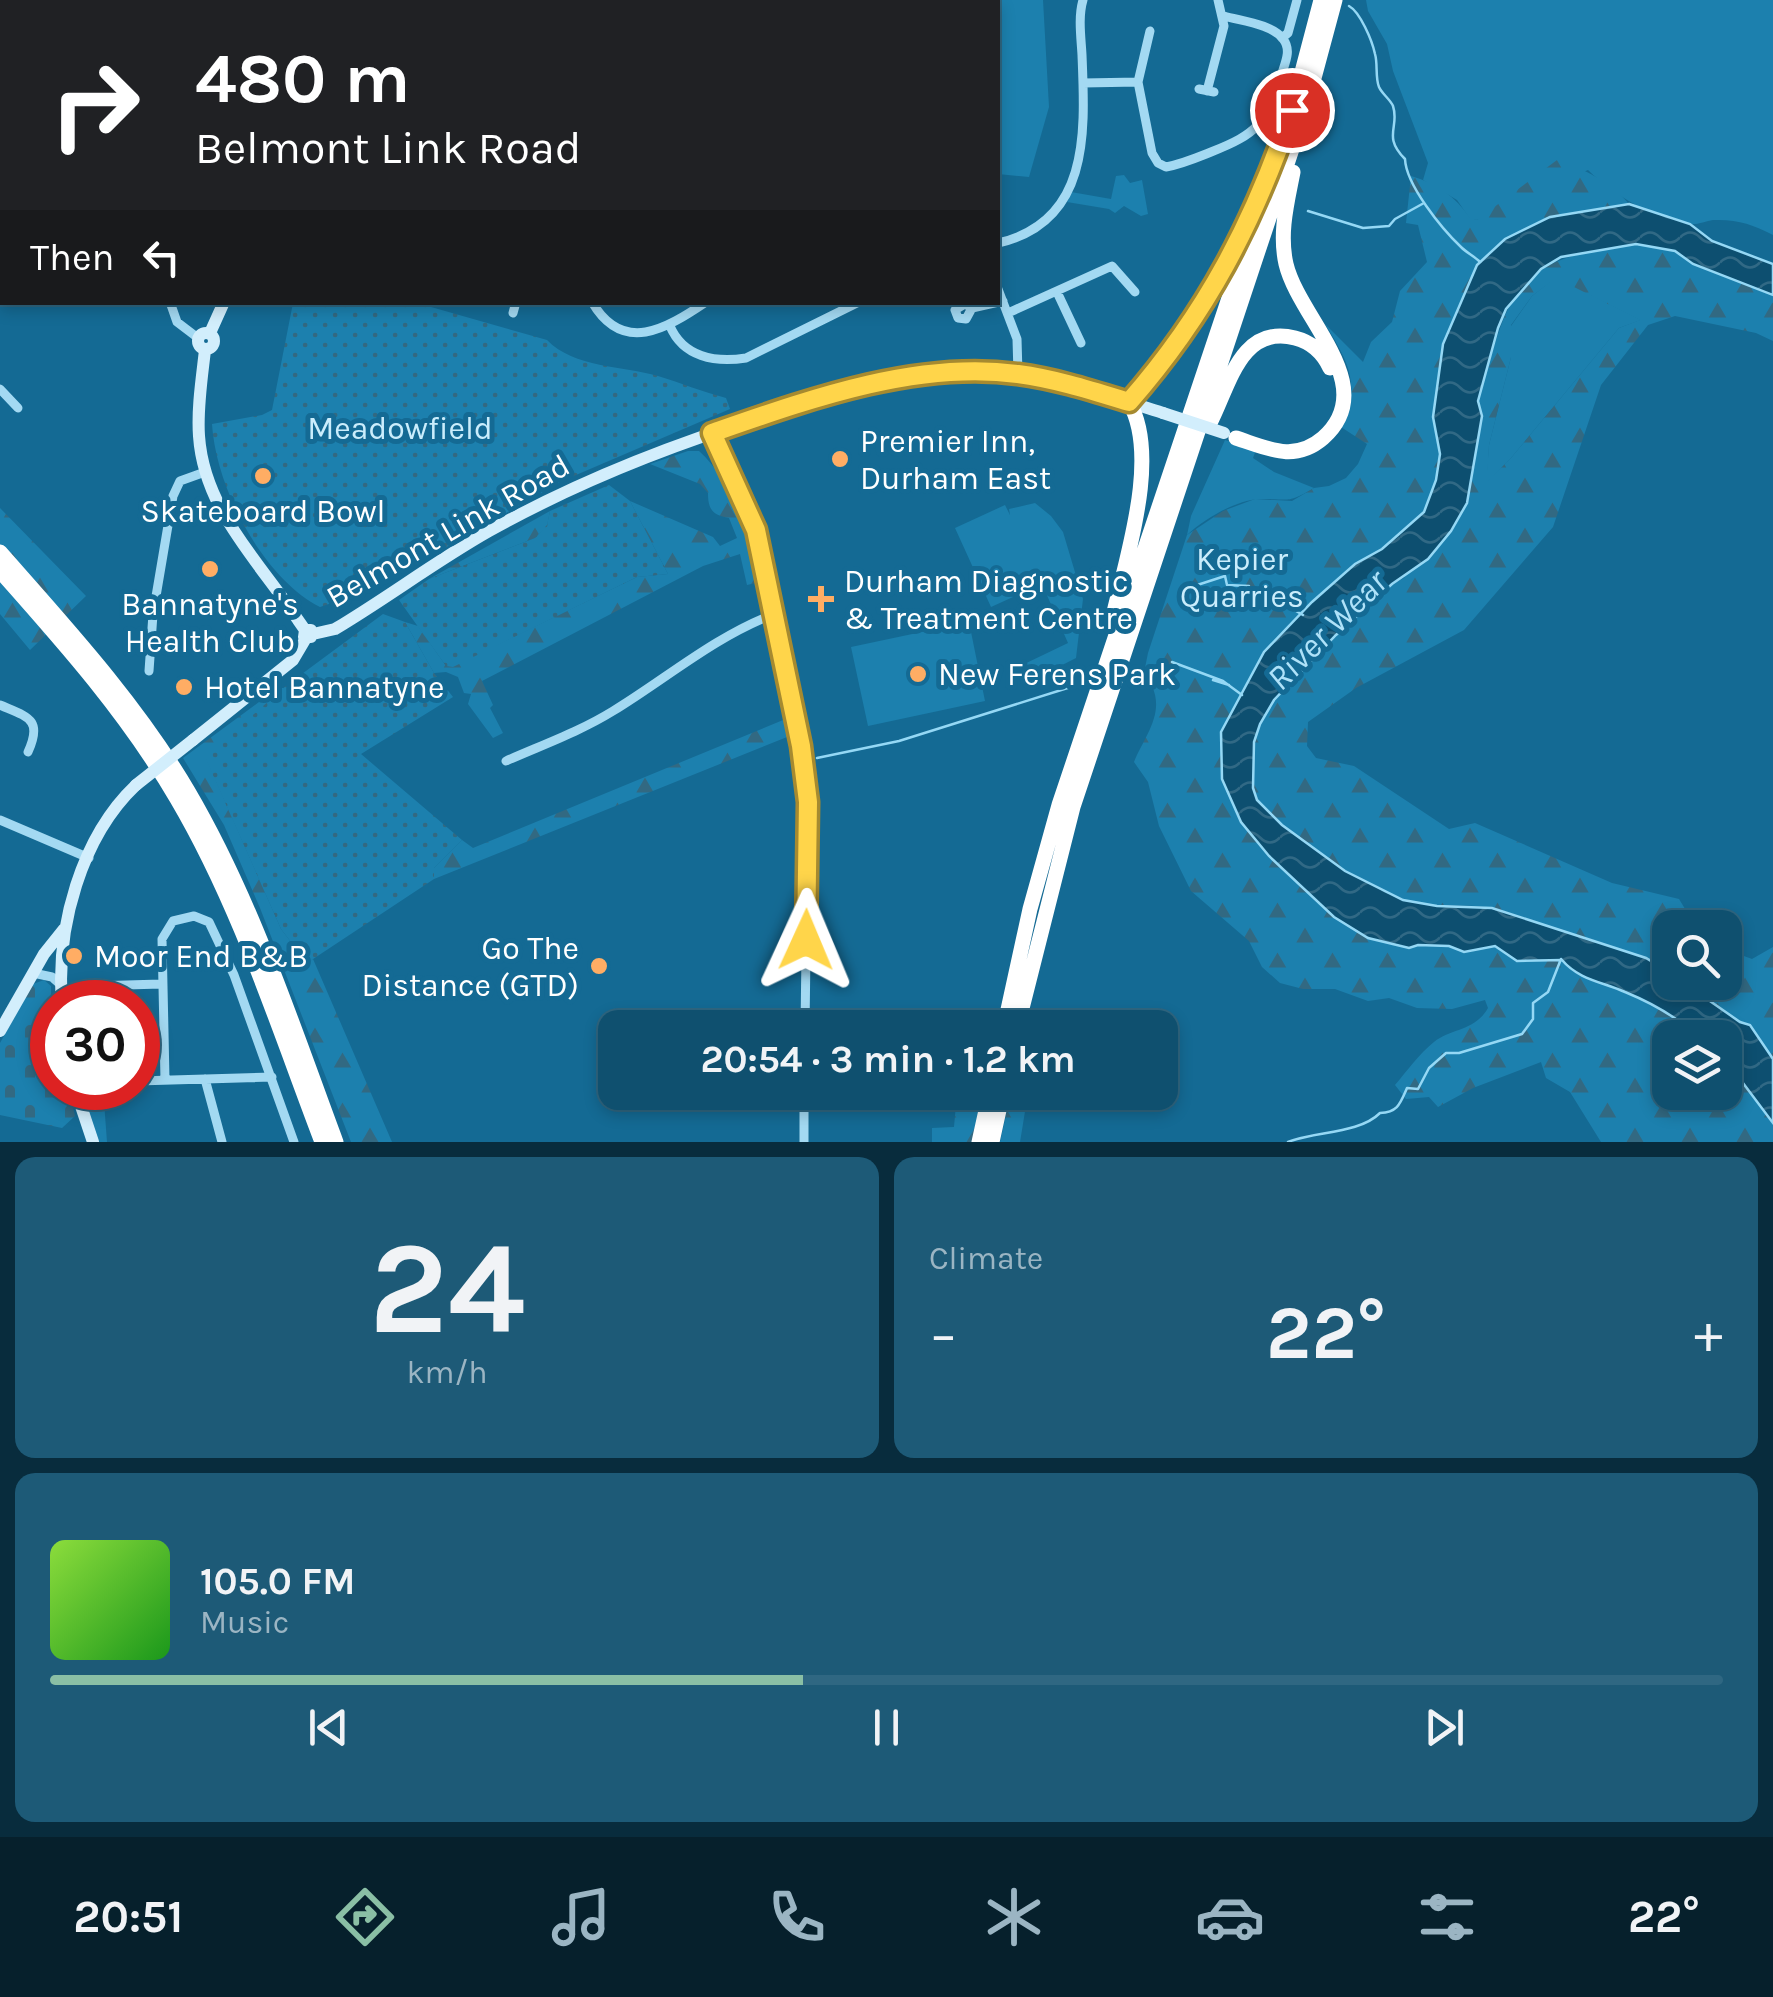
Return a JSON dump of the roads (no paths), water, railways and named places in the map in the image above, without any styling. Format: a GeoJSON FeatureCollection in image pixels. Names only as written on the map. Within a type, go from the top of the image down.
{"type":"FeatureCollection","features":[{"type":"Feature","properties":{"kind":"highway"},"geometry":{"type":"LineString","coordinates":[[1008,1010],[1030,909],[1085,726],[1268,180],[1321,0]]}},
{"type":"Feature","properties":{"kind":"highway"},"geometry":{"type":"LineString","coordinates":[[1021,1010],[1073,807],[1307,104],[1335,0]]}},
{"type":"Feature","properties":{"kind":"highway"},"geometry":{"type":"LineString","coordinates":[[1236,438],[1279,453],[1302,450],[1325,436],[1342,403],[1340,367],[1295,290],[1284,246],[1284,216],[1307,104]]}},
{"type":"Feature","properties":{"kind":"highway"},"geometry":{"type":"LineString","coordinates":[[1085,726],[1138,502],[1142,429],[1129,402],[1168,357],[1211,293],[1268,180]]}},
{"type":"Feature","properties":{"kind":"highway"},"geometry":{"type":"LineString","coordinates":[[1187,466],[1242,354],[1265,339],[1278,336],[1306,342],[1318,350],[1333,374],[1335,388],[1328,415],[1310,436],[1296,442],[1236,438]]}},
{"type":"Feature","properties":{"kind":"highway"},"geometry":{"type":"LineString","coordinates":[[0,552],[120,690],[189,792],[244,902],[336,1142]]}},
{"type":"Feature","properties":{"kind":"highway"},"geometry":{"type":"LineString","coordinates":[[0,571],[109,697],[177,798],[232,907],[322,1142]]}},
{"type":"Feature","properties":{"kind":"highway"},"geometry":{"type":"LineString","coordinates":[[979,1142],[986,1110]]}},
{"type":"Feature","properties":{"kind":"highway"},"geometry":{"type":"LineString","coordinates":[[992,1142],[998,1110]]}},
{"type":"Feature","properties":{"kind":"street"},"geometry":{"type":"LineString","coordinates":[[1000,242],[1039,227],[1065,197],[1082,144],[1083,0]]}},
{"type":"Feature","properties":{"kind":"street"},"geometry":{"type":"LineString","coordinates":[[1207,91],[1224,16],[1218,0]]}},
{"type":"Feature","properties":{"kind":"street"},"geometry":{"type":"LineString","coordinates":[[1282,38],[1288,33],[1298,0]]}},
{"type":"Feature","properties":{"kind":"street"},"geometry":{"type":"LineString","coordinates":[[1150,31],[1138,82],[1152,153],[1158,163],[1179,164],[1256,130],[1273,104],[1288,52],[1282,38],[1272,30],[1224,16]]}},
{"type":"Feature","properties":{"kind":"street"},"geometry":{"type":"LineString","coordinates":[[1083,83],[1138,82]]}},
{"type":"Feature","properties":{"kind":"street"},"geometry":{"type":"LineString","coordinates":[[1008,314],[1112,266],[1135,292]]}},
{"type":"Feature","properties":{"kind":"street"},"geometry":{"type":"LineString","coordinates":[[1057,292],[1081,343]]}},
{"type":"Feature","properties":{"kind":"street"},"geometry":{"type":"LineString","coordinates":[[1000,294],[1017,338],[1018,374]]}},
{"type":"Feature","properties":{"kind":"street"},"geometry":{"type":"LineString","coordinates":[[171,305],[177,322],[205,340]]}},
{"type":"Feature","properties":{"kind":"street"},"geometry":{"type":"LineString","coordinates":[[60,980],[64,929],[88,858],[112,812],[136,785],[294,660],[308,634],[221,512],[205,472],[199,424],[205,340],[222,305]]}},
{"type":"Feature","properties":{"kind":"street"},"geometry":{"type":"LineString","coordinates":[[594,305],[607,323],[625,333],[670,326],[702,305]]}},
{"type":"Feature","properties":{"kind":"street"},"geometry":{"type":"LineString","coordinates":[[670,326],[676,341],[686,349],[726,362],[746,358],[853,305]]}},
{"type":"Feature","properties":{"kind":"street"},"geometry":{"type":"LineString","coordinates":[[972,308],[985,305]]}},
{"type":"Feature","properties":{"kind":"street","name":"Belmont Link Road"},"geometry":{"type":"LineString","coordinates":[[308,634],[335,629],[470,542],[630,462],[846,392],[923,375],[986,372],[1072,384],[1236,438]]}},
{"type":"Feature","properties":{"kind":"street"},"geometry":{"type":"LineString","coordinates":[[0,389],[18,408]]}},
{"type":"Feature","properties":{"kind":"street"},"geometry":{"type":"LineString","coordinates":[[712,433],[751,516],[806,781],[805,1010]]}},
{"type":"Feature","properties":{"kind":"street"},"geometry":{"type":"LineString","coordinates":[[149,671],[156,596],[173,496],[180,481],[205,472]]}},
{"type":"Feature","properties":{"kind":"street"},"geometry":{"type":"LineString","coordinates":[[506,761],[598,720],[703,648],[774,614]]}},
{"type":"Feature","properties":{"kind":"street"},"geometry":{"type":"LineString","coordinates":[[0,705],[26,716],[34,725],[28,752]]}},
{"type":"Feature","properties":{"kind":"street"},"geometry":{"type":"LineString","coordinates":[[0,820],[88,858]]}},
{"type":"Feature","properties":{"kind":"street"},"geometry":{"type":"LineString","coordinates":[[165,1080],[160,946],[165,929],[184,916],[209,922],[234,976],[294,1142]]}},
{"type":"Feature","properties":{"kind":"street"},"geometry":{"type":"LineString","coordinates":[[0,1031],[64,929]]}},
{"type":"Feature","properties":{"kind":"street"},"geometry":{"type":"LineString","coordinates":[[34,973],[55,980]]}},
{"type":"Feature","properties":{"kind":"street"},"geometry":{"type":"LineString","coordinates":[[160,1080],[272,1077]]}},
{"type":"Feature","properties":{"kind":"street"},"geometry":{"type":"LineString","coordinates":[[204,1080],[222,1142]]}},
{"type":"Feature","properties":{"kind":"street"},"geometry":{"type":"LineString","coordinates":[[82,1110],[93,1142]]}},
{"type":"Feature","properties":{"kind":"street"},"geometry":{"type":"LineString","coordinates":[[804,1110],[804,1142]]}},
{"type":"Feature","properties":{"kind":"water","name":"River Wear"},"geometry":{"type":"Polygon","coordinates":[[[1629,204],[1690,224],[1712,241],[1773,264],[1773,295],[1693,264],[1675,251],[1636,244],[1561,257],[1541,269],[1506,309],[1498,328],[1478,401],[1482,416],[1467,503],[1428,559],[1392,584],[1336,635],[1274,700],[1254,742],[1253,788],[1257,800],[1282,825],[1345,871],[1403,900],[1492,908],[1646,958],[1652,962],[1652,1000],[1708,1000],[1737,1020],[1676,1020],[1655,1006],[1584,976],[1562,960],[1517,961],[1495,946],[1464,952],[1449,946],[1409,948],[1368,938],[1334,917],[1269,856],[1241,822],[1222,779],[1221,732],[1264,652],[1355,564],[1382,549],[1424,512],[1436,480],[1440,454],[1433,417],[1443,344],[1477,265],[1505,239],[1550,217],[1629,204]]]}},
{"type":"Feature","properties":{"kind":"water"},"geometry":{"type":"Polygon","coordinates":[[[1742,1023],[1750,1025],[1773,1059],[1773,1123],[1742,1082],[1742,1023]]]}},
{"type":"Feature","properties":{"kind":"waterway"},"geometry":{"type":"LineString","coordinates":[[1349,6],[1371,41],[1379,87],[1395,113],[1394,144],[1405,159],[1412,181],[1444,229],[1480,262]]}},
{"type":"Feature","properties":{"kind":"waterway"},"geometry":{"type":"LineString","coordinates":[[1308,211],[1363,228],[1389,226],[1424,203]]}},
{"type":"Feature","properties":{"kind":"waterway"},"geometry":{"type":"LineString","coordinates":[[1188,588],[1225,576],[1227,585],[1249,586]]}},
{"type":"Feature","properties":{"kind":"waterway","name":"River Wear"},"geometry":{"type":"LineString","coordinates":[[1261,591],[1303,615]]}},
{"type":"Feature","properties":{"kind":"waterway"},"geometry":{"type":"LineString","coordinates":[[1172,662],[1223,681],[1242,695]]}},
{"type":"Feature","properties":{"kind":"waterway"},"geometry":{"type":"LineString","coordinates":[[1213,680],[1229,685]]}},
{"type":"Feature","properties":{"kind":"waterway"},"geometry":{"type":"LineString","coordinates":[[817,758],[899,741],[1074,686]]}},
{"type":"Feature","properties":{"kind":"waterway"},"geometry":{"type":"LineString","coordinates":[[1288,1142],[1361,1125],[1395,1109],[1407,1088],[1418,1089],[1429,1068],[1446,1053],[1459,1053],[1522,1034],[1533,1019],[1533,1003],[1548,992],[1561,959]]}},
{"type":"Feature","properties":{"kind":"place","name":"Premier Inn, Durham East"},"geometry":{"type":"Point","coordinates":[840,459]}},
{"type":"Feature","properties":{"kind":"place","name":"Skateboard Bowl"},"geometry":{"type":"Point","coordinates":[263,476]}},
{"type":"Feature","properties":{"kind":"place","name":"Bannatyne's Health Club"},"geometry":{"type":"Point","coordinates":[210,569]}},
{"type":"Feature","properties":{"kind":"place","name":"Durham Diagnostic & Treatment Centre"},"geometry":{"type":"Point","coordinates":[821,599]}},
{"type":"Feature","properties":{"kind":"place","name":"New Ferens Park"},"geometry":{"type":"Point","coordinates":[918,674]}},
{"type":"Feature","properties":{"kind":"place","name":"Hotel Bannatyne"},"geometry":{"type":"Point","coordinates":[184,687]}},
{"type":"Feature","properties":{"kind":"place","name":"Moor End B&B"},"geometry":{"type":"Point","coordinates":[74,956]}},
{"type":"Feature","properties":{"kind":"place","name":"Go The Distance (GTD)"},"geometry":{"type":"Point","coordinates":[599,966]}},
{"type":"Feature","properties":{"kind":"park label","name":"Meadowfield"},"geometry":{"type":"Point","coordinates":[400,428]}},
{"type":"Feature","properties":{"kind":"park label","name":"Kepier Quarries"},"geometry":{"type":"Point","coordinates":[1242,578]}}]}
